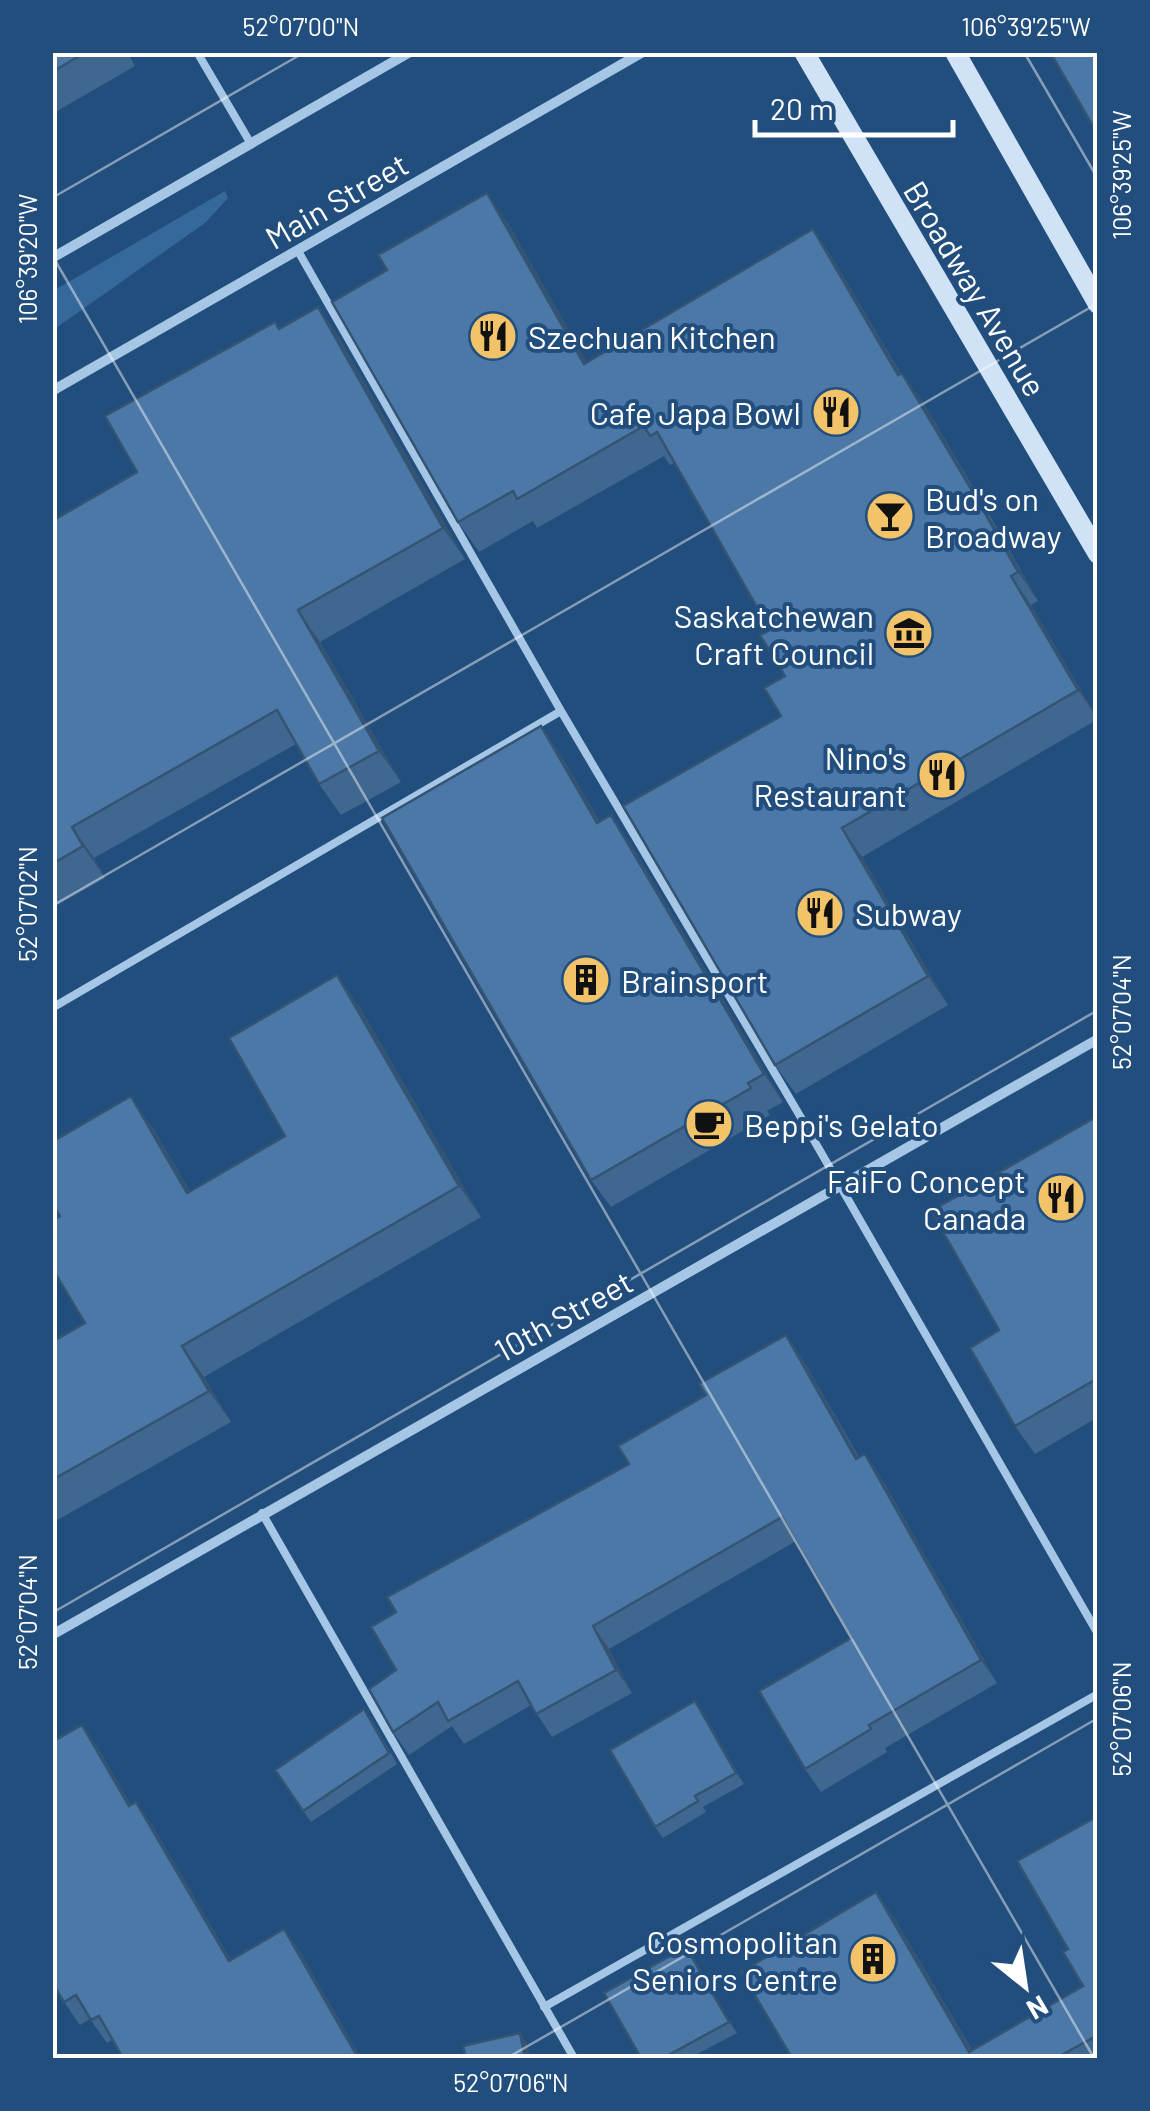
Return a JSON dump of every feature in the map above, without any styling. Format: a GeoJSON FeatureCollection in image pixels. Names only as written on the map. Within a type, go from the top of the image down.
{"type":"FeatureCollection","features":[{"type":"Feature","properties":{"kind":"main road","name":"Broadway Avenue"},"geometry":{"type":"LineString","coordinates":[[804,52],[1098,554]]}},
{"type":"Feature","properties":{"kind":"main road"},"geometry":{"type":"LineString","coordinates":[[955,52],[1098,304]]}},
{"type":"Feature","properties":{"kind":"street"},"geometry":{"type":"LineString","coordinates":[[52,258],[410,52]]}},
{"type":"Feature","properties":{"kind":"street","name":"Main Street"},"geometry":{"type":"LineString","coordinates":[[52,392],[644,52]]}},
{"type":"Feature","properties":{"kind":"street","name":"10th Street"},"geometry":{"type":"LineString","coordinates":[[52,1635],[1098,1039]]}},
{"type":"Feature","properties":{"kind":"lane"},"geometry":{"type":"LineString","coordinates":[[197,52],[251,144]]}},
{"type":"Feature","properties":{"kind":"lane"},"geometry":{"type":"LineString","coordinates":[[298,250],[561,712],[1098,1634]]}},
{"type":"Feature","properties":{"kind":"lane"},"geometry":{"type":"LineString","coordinates":[[52,1008],[561,712]]}},
{"type":"Feature","properties":{"kind":"lane"},"geometry":{"type":"LineString","coordinates":[[262,1513],[574,2058]]}},
{"type":"Feature","properties":{"kind":"lane"},"geometry":{"type":"LineString","coordinates":[[544,2008],[1098,1694]]}},
{"type":"Feature","properties":{"kind":"shaded area"},"geometry":{"type":"Polygon","coordinates":[[[225,191],[228,198],[205,223],[53,330],[53,291],[225,191]]]}},
{"type":"Feature","properties":{"kind":"building"},"geometry":{"type":"Polygon","coordinates":[[[52,52],[86,52],[52,72],[52,52]]]}},
{"type":"Feature","properties":{"kind":"building"},"geometry":{"type":"Polygon","coordinates":[[[1050,52],[1098,52],[1098,135],[1050,52]]]}},
{"type":"Feature","properties":{"kind":"building"},"geometry":{"type":"Polygon","coordinates":[[[487,193],[584,364],[813,229],[898,375],[902,373],[977,499],[1018,572],[1011,576],[1078,690],[842,828],[928,976],[775,1065],[623,806],[781,716],[764,688],[785,676],[760,635],[770,630],[657,432],[650,436],[644,426],[517,499],[513,491],[458,522],[332,302],[387,270],[378,255],[487,193]]]}},
{"type":"Feature","properties":{"kind":"building"},"geometry":{"type":"Polygon","coordinates":[[[318,307],[443,528],[298,610],[379,751],[319,784],[277,710],[72,827],[83,846],[52,864],[52,521],[137,472],[105,416],[275,322],[279,329],[318,307]]]}},
{"type":"Feature","properties":{"kind":"building","name":"Brainsport"},"geometry":{"type":"Polygon","coordinates":[[[541,726],[597,823],[611,815],[764,1074],[748,1083],[751,1088],[591,1180],[382,818],[541,726]]]}},
{"type":"Feature","properties":{"kind":"building"},"geometry":{"type":"Polygon","coordinates":[[[337,975],[459,1186],[182,1346],[209,1391],[52,1480],[52,1342],[85,1323],[52,1268],[52,1221],[60,1216],[52,1204],[52,1142],[131,1096],[187,1193],[285,1136],[229,1038],[337,975]]]}},
{"type":"Feature","properties":{"kind":"building"},"geometry":{"type":"Polygon","coordinates":[[[1098,1116],[1098,1378],[1015,1426],[970,1348],[999,1330],[931,1211],[1098,1116]]]}},
{"type":"Feature","properties":{"kind":"building"},"geometry":{"type":"Polygon","coordinates":[[[786,1335],[856,1459],[865,1454],[981,1660],[869,1725],[871,1729],[805,1769],[759,1691],[851,1638],[782,1517],[593,1626],[616,1670],[536,1714],[518,1681],[448,1721],[438,1702],[393,1732],[369,1689],[396,1670],[371,1627],[396,1612],[387,1597],[629,1464],[618,1446],[706,1395],[699,1384],[786,1335]]]}},
{"type":"Feature","properties":{"kind":"building"},"geometry":{"type":"Polygon","coordinates":[[[695,1701],[736,1773],[695,1796],[698,1801],[655,1827],[610,1750],[695,1701]]]}},
{"type":"Feature","properties":{"kind":"building"},"geometry":{"type":"Polygon","coordinates":[[[364,1709],[389,1753],[303,1811],[275,1770],[364,1709]]]}},
{"type":"Feature","properties":{"kind":"building"},"geometry":{"type":"Polygon","coordinates":[[[82,1725],[129,1806],[136,1802],[229,1961],[284,1929],[357,2056],[123,2058],[99,2016],[91,2020],[76,1995],[64,2002],[52,1983],[52,1742],[82,1725]]]}},
{"type":"Feature","properties":{"kind":"building"},"geometry":{"type":"Polygon","coordinates":[[[1098,1816],[1098,2035],[1056,2058],[792,2058],[741,1972],[876,1892],[969,2052],[1083,1986],[1063,1952],[1068,1949],[1017,1861],[1098,1816]]]}},
{"type":"Feature","properties":{"kind":"building"},"geometry":{"type":"Polygon","coordinates":[[[686,1947],[729,2022],[663,2058],[641,2058],[604,1993],[686,1947]]]}},
{"type":"Feature","properties":{"kind":"building"},"geometry":{"type":"Polygon","coordinates":[[[520,2033],[525,2058],[466,2058],[463,2046],[520,2033]]]}},
{"type":"Feature","properties":{"kind":"place","name":"Szechuan Kitchen"},"geometry":{"type":"Point","coordinates":[493,336]}},
{"type":"Feature","properties":{"kind":"place","name":"Cafe Japa Bowl"},"geometry":{"type":"Point","coordinates":[836,412]}},
{"type":"Feature","properties":{"kind":"place","name":"Bud's on Broadway"},"geometry":{"type":"Point","coordinates":[890,516]}},
{"type":"Feature","properties":{"kind":"place","name":"Saskatchewan Craft Council"},"geometry":{"type":"Point","coordinates":[909,633]}},
{"type":"Feature","properties":{"kind":"place","name":"Nino's Restaurant"},"geometry":{"type":"Point","coordinates":[942,775]}},
{"type":"Feature","properties":{"kind":"place","name":"Subway"},"geometry":{"type":"Point","coordinates":[820,913]}},
{"type":"Feature","properties":{"kind":"place","name":"Brainsport"},"geometry":{"type":"Point","coordinates":[586,980]}},
{"type":"Feature","properties":{"kind":"place","name":"Beppi's Gelato"},"geometry":{"type":"Point","coordinates":[709,1124]}},
{"type":"Feature","properties":{"kind":"place","name":"FaiFo Concept Canada"},"geometry":{"type":"Point","coordinates":[1061,1198]}},
{"type":"Feature","properties":{"kind":"place","name":"Cosmopolitan Seniors Centre"},"geometry":{"type":"Point","coordinates":[873,1959]}}]}
